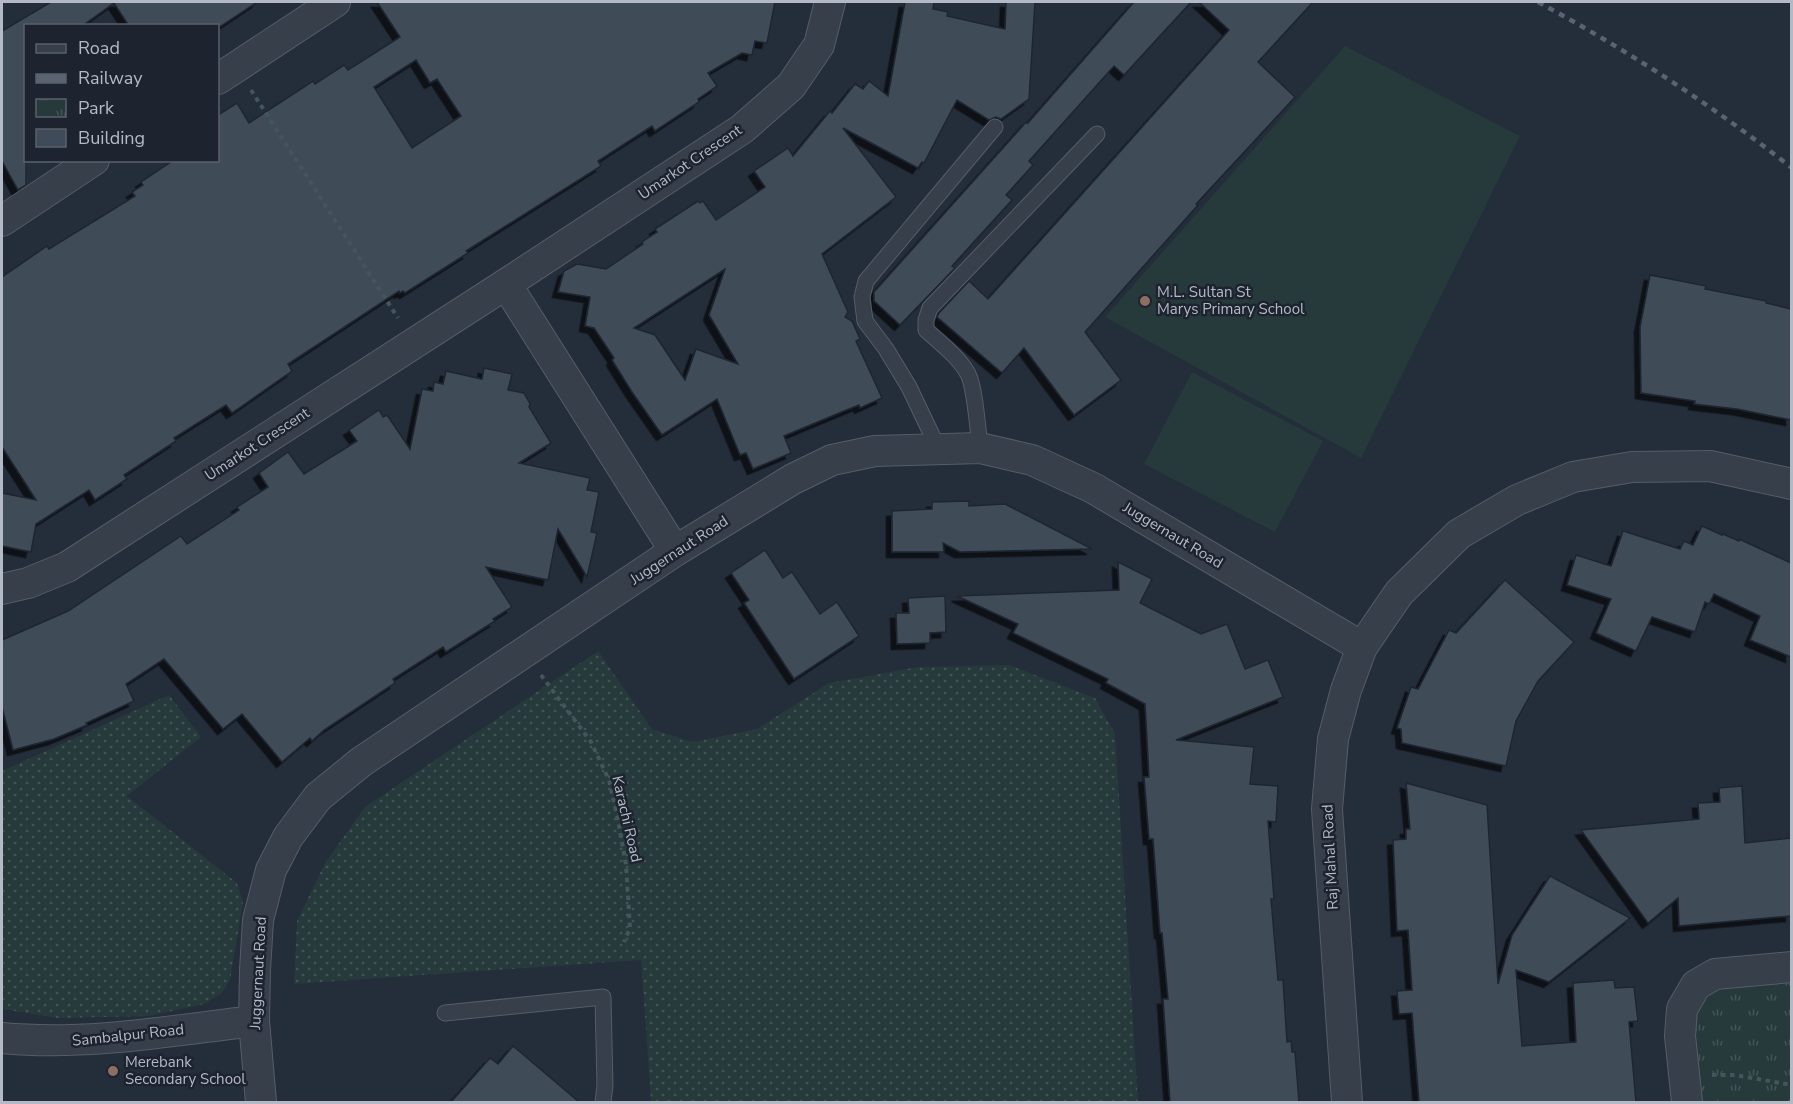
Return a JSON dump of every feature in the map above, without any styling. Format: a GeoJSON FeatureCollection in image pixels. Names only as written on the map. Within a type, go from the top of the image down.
{"type":"FeatureCollection","features":[{"type":"Feature","properties":{"kind":"street"},"geometry":{"type":"LineString","coordinates":[[226,73],[335,2]]}},
{"type":"Feature","properties":{"kind":"street","name":"Umarkot Crescent"},"geometry":{"type":"LineString","coordinates":[[2,589],[28,583],[67,567],[414,344],[742,129],[791,86],[819,45],[830,2]]}},
{"type":"Feature","properties":{"kind":"street"},"geometry":{"type":"LineString","coordinates":[[2,221],[91,162]]}},
{"type":"Feature","properties":{"kind":"street"},"geometry":{"type":"LineString","coordinates":[[506,284],[675,551]]}},
{"type":"Feature","properties":{"kind":"street","name":"Juggernaut Road"},"geometry":{"type":"LineString","coordinates":[[261,1102],[254,1021],[258,920],[271,870],[288,837],[318,797],[361,762],[675,551],[793,479],[832,460],[875,451],[980,448],[1032,460],[1093,488],[1362,647]]}},
{"type":"Feature","properties":{"kind":"street","name":"Raj Mahal Road"},"geometry":{"type":"LineString","coordinates":[[1347,1102],[1327,809],[1333,739],[1346,690],[1362,647],[1399,593],[1459,534],[1517,500],[1573,477],[1632,467],[1710,466],[1791,484]]}},
{"type":"Feature","properties":{"kind":"street"},"geometry":{"type":"LineString","coordinates":[[1685,1089],[1680,1036],[1682,1009],[1696,985],[1715,974],[1791,967]]}},
{"type":"Feature","properties":{"kind":"street","name":"Sambalpur Road"},"geometry":{"type":"LineString","coordinates":[[2,1038],[39,1042],[92,1040],[254,1021]]}},
{"type":"Feature","properties":{"kind":"lane"},"geometry":{"type":"LineString","coordinates":[[938,448],[909,387],[886,349],[865,321],[862,297],[866,281],[995,126]]}},
{"type":"Feature","properties":{"kind":"lane"},"geometry":{"type":"LineString","coordinates":[[980,448],[969,375],[926,330],[930,308],[1097,134]]}},
{"type":"Feature","properties":{"kind":"lane"},"geometry":{"type":"LineString","coordinates":[[445,1013],[603,997],[605,1086],[603,1102]]}},
{"type":"Feature","properties":{"kind":"path"},"geometry":{"type":"LineString","coordinates":[[226,73],[320,195],[414,344]]}},
{"type":"Feature","properties":{"kind":"path","name":"Karachi Road"},"geometry":{"type":"LineString","coordinates":[[524,653],[591,742],[609,780],[626,865],[630,928],[624,942]]}},
{"type":"Feature","properties":{"kind":"path"},"geometry":{"type":"LineString","coordinates":[[1685,1089],[1735,1075],[1791,1085]]}},
{"type":"Feature","properties":{"kind":"green space"},"geometry":{"type":"Polygon","coordinates":[[[1345,46],[1520,136],[1361,458],[1105,317],[1345,46]]]}},
{"type":"Feature","properties":{"kind":"green space"},"geometry":{"type":"Polygon","coordinates":[[[1192,372],[1323,441],[1275,532],[1144,464],[1192,372]]]}},
{"type":"Feature","properties":{"kind":"green space"},"geometry":{"type":"Polygon","coordinates":[[[598,651],[652,729],[693,742],[757,729],[829,683],[918,667],[1009,665],[1095,698],[1115,734],[1138,1102],[651,1102],[641,960],[294,984],[297,921],[325,863],[365,807],[598,651]]]}},
{"type":"Feature","properties":{"kind":"green space"},"geometry":{"type":"Polygon","coordinates":[[[169,695],[201,737],[127,796],[237,883],[243,902],[230,980],[222,993],[204,1004],[149,1016],[58,1018],[2,1009],[2,771],[169,695]]]}},
{"type":"Feature","properties":{"kind":"green space"},"geometry":{"type":"Polygon","coordinates":[[[1791,976],[1791,1102],[1699,1102],[1691,1035],[1697,1013],[1710,994],[1739,981],[1791,976]]]}},
{"type":"Feature","properties":{"kind":"building"},"geometry":{"type":"Polygon","coordinates":[[[51,2],[257,2],[221,26],[219,24],[128,24],[114,3],[85,24],[24,24],[26,185],[18,190],[2,161],[2,31],[51,2]]]}},
{"type":"Feature","properties":{"kind":"building"},"geometry":{"type":"Polygon","coordinates":[[[377,2],[775,2],[767,43],[755,41],[752,55],[742,53],[708,73],[717,86],[698,99],[699,102],[655,131],[652,126],[598,161],[601,166],[466,251],[468,253],[405,293],[399,291],[288,364],[292,371],[232,413],[226,405],[174,438],[176,441],[124,475],[127,479],[95,500],[89,490],[36,524],[31,552],[2,546],[2,493],[36,500],[2,447],[2,277],[47,246],[49,249],[135,196],[132,192],[143,185],[141,182],[171,162],[219,162],[219,114],[237,103],[249,123],[313,81],[315,84],[344,65],[348,70],[400,37],[377,2]],[[416,60],[374,87],[412,148],[461,116],[437,79],[430,83],[416,60]]]}},
{"type":"Feature","properties":{"kind":"building"},"geometry":{"type":"Polygon","coordinates":[[[905,2],[934,2],[933,9],[948,12],[947,16],[1005,29],[1006,2],[1035,2],[1029,99],[1001,119],[996,117],[989,120],[957,100],[924,163],[922,162],[918,168],[843,128],[896,197],[822,254],[848,312],[845,317],[852,321],[860,339],[856,341],[882,398],[784,436],[791,453],[753,469],[746,453],[740,455],[717,399],[662,435],[632,392],[612,360],[614,358],[594,328],[585,326],[590,297],[558,292],[564,271],[577,264],[606,269],[643,244],[642,242],[657,232],[655,229],[698,201],[700,203],[703,201],[716,220],[765,187],[754,171],[788,148],[793,156],[855,84],[863,89],[869,81],[888,96],[905,2]],[[725,269],[634,328],[655,335],[685,380],[696,349],[738,364],[709,315],[725,269]]]}},
{"type":"Feature","properties":{"kind":"building"},"geometry":{"type":"Polygon","coordinates":[[[1134,2],[1191,2],[1124,75],[1114,66],[1029,161],[1033,165],[1006,195],[1012,200],[952,266],[955,268],[900,325],[874,301],[874,292],[1134,2]]]}},
{"type":"Feature","properties":{"kind":"building"},"geometry":{"type":"Polygon","coordinates":[[[1199,2],[1313,2],[1258,62],[1295,97],[1196,204],[1198,205],[1085,332],[1121,380],[1074,415],[1024,348],[1002,373],[937,317],[969,281],[988,299],[1229,30],[1199,2]]]}},
{"type":"Feature","properties":{"kind":"building"},"geometry":{"type":"Polygon","coordinates":[[[1650,275],[1706,286],[1705,289],[1766,301],[1766,303],[1791,309],[1791,420],[1641,393],[1640,327],[1650,275]]]}},
{"type":"Feature","properties":{"kind":"building"},"geometry":{"type":"Polygon","coordinates":[[[484,368],[512,374],[508,390],[524,393],[530,404],[529,407],[551,443],[519,463],[590,478],[587,490],[599,492],[591,532],[597,533],[587,577],[558,529],[548,580],[486,567],[512,607],[493,619],[495,621],[446,652],[443,647],[393,679],[395,683],[324,730],[312,741],[310,738],[282,762],[242,714],[223,729],[164,659],[126,684],[134,701],[54,739],[13,750],[2,707],[2,640],[68,611],[181,536],[187,544],[239,510],[237,507],[268,487],[259,473],[288,452],[304,474],[357,441],[349,430],[379,410],[383,417],[387,415],[410,449],[422,389],[433,391],[434,382],[443,384],[446,371],[482,379],[484,368]]]}},
{"type":"Feature","properties":{"kind":"building"},"geometry":{"type":"Polygon","coordinates":[[[969,501],[969,506],[1005,504],[1092,549],[960,552],[943,543],[944,552],[892,552],[892,511],[932,509],[932,502],[969,501]]]}},
{"type":"Feature","properties":{"kind":"building"},"geometry":{"type":"Polygon","coordinates":[[[1702,526],[1739,541],[1739,539],[1791,563],[1791,657],[1750,640],[1760,616],[1714,594],[1709,604],[1705,602],[1695,632],[1652,617],[1636,651],[1596,633],[1611,599],[1567,585],[1576,555],[1611,566],[1623,531],[1680,549],[1684,541],[1693,545],[1702,526]]]}},
{"type":"Feature","properties":{"kind":"building"},"geometry":{"type":"Polygon","coordinates":[[[765,550],[783,578],[792,572],[820,614],[837,602],[859,636],[794,679],[744,603],[749,600],[731,573],[765,550]]]}},
{"type":"Feature","properties":{"kind":"building"},"geometry":{"type":"Polygon","coordinates":[[[1118,562],[1152,579],[1140,603],[1201,634],[1227,624],[1245,669],[1268,660],[1283,697],[1176,740],[1254,747],[1250,784],[1278,786],[1276,822],[1268,821],[1274,899],[1271,899],[1278,980],[1283,980],[1287,1042],[1291,1041],[1292,1052],[1295,1052],[1299,1102],[1170,1102],[1163,999],[1168,999],[1162,933],[1160,933],[1153,839],[1149,839],[1144,777],[1149,777],[1145,704],[1106,683],[1108,679],[1013,633],[1018,624],[957,596],[1119,590],[1118,562]]]}},
{"type":"Feature","properties":{"kind":"building"},"geometry":{"type":"Polygon","coordinates":[[[1505,580],[1574,642],[1538,681],[1516,721],[1506,766],[1402,743],[1401,729],[1397,728],[1411,687],[1418,689],[1449,630],[1456,633],[1505,580]]]}},
{"type":"Feature","properties":{"kind":"building"},"geometry":{"type":"Polygon","coordinates":[[[945,596],[946,632],[930,633],[930,643],[897,644],[896,613],[909,613],[908,598],[945,596]]]}},
{"type":"Feature","properties":{"kind":"building"},"geometry":{"type":"Polygon","coordinates":[[[1406,783],[1487,805],[1498,984],[1512,935],[1550,876],[1630,918],[1549,982],[1516,970],[1522,1046],[1576,1042],[1573,983],[1614,980],[1615,988],[1634,987],[1638,1021],[1629,1022],[1636,1102],[1419,1102],[1412,1013],[1399,1014],[1397,991],[1412,990],[1408,930],[1397,931],[1393,840],[1406,839],[1406,829],[1410,829],[1406,783]]]}},
{"type":"Feature","properties":{"kind":"building"},"geometry":{"type":"Polygon","coordinates":[[[1742,786],[1745,843],[1791,838],[1791,916],[1679,926],[1678,898],[1648,923],[1581,830],[1699,819],[1698,803],[1720,802],[1719,788],[1742,786]]]}},
{"type":"Feature","properties":{"kind":"building"},"geometry":{"type":"Polygon","coordinates":[[[513,1046],[579,1102],[451,1102],[490,1058],[498,1064],[513,1046]]]}},
{"type":"Feature","properties":{"kind":"railway"},"geometry":{"type":"LineString","coordinates":[[1538,2],[1604,39],[1668,79],[1731,122],[1792,168]]}},
{"type":"Feature","properties":{"kind":"place","name":"M.L. Sultan St Marys Primary School"},"geometry":{"type":"Point","coordinates":[1145,301]}},
{"type":"Feature","properties":{"kind":"place","name":"Merebank Secondary School"},"geometry":{"type":"Point","coordinates":[113,1071]}}]}
